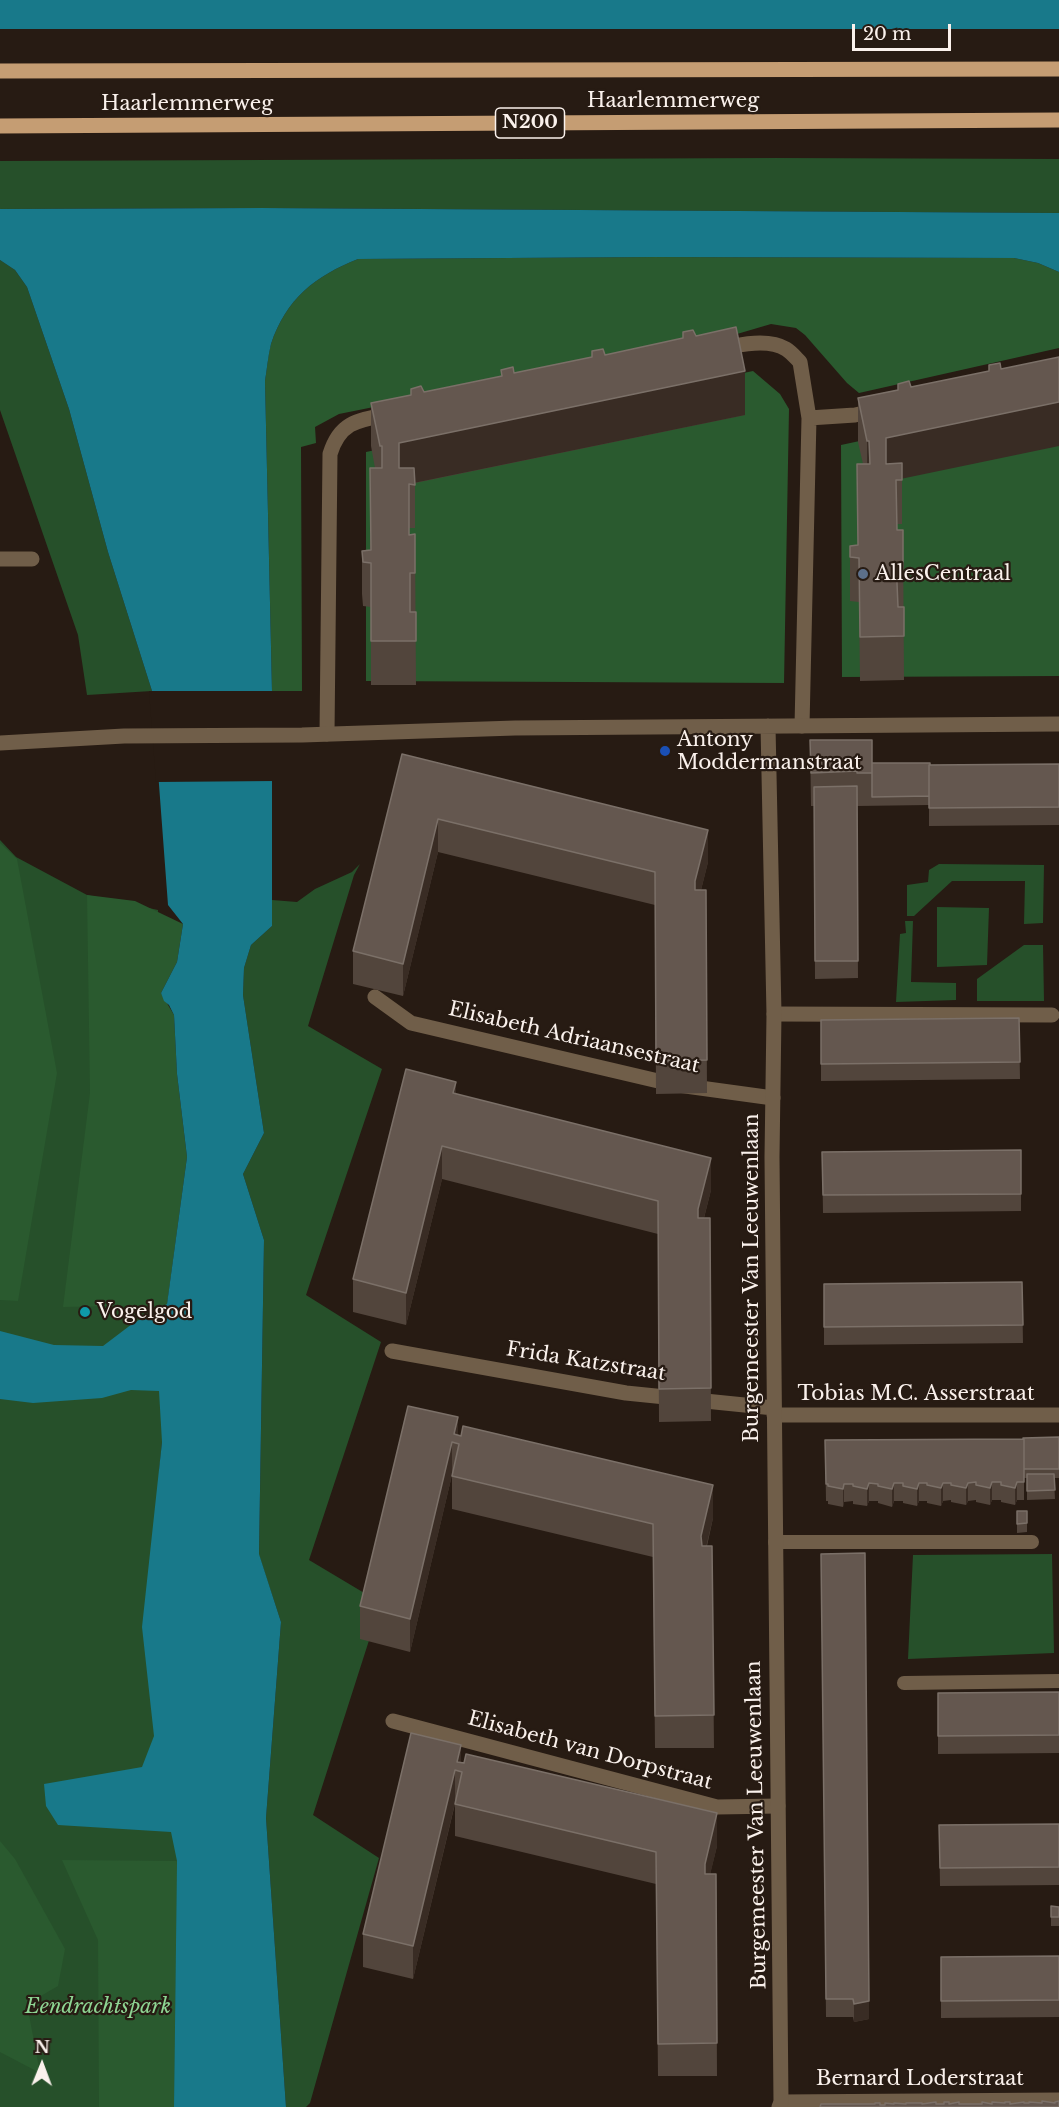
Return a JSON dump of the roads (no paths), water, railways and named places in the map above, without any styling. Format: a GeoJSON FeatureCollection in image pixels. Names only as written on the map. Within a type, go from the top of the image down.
{"type":"FeatureCollection","features":[{"type":"Feature","properties":{"kind":"main road","name":"Haarlemmerweg"},"geometry":{"type":"LineString","coordinates":[[0,70],[1059,69]]}},
{"type":"Feature","properties":{"kind":"main road","name":"Haarlemmerweg"},"geometry":{"type":"LineString","coordinates":[[0,126],[1059,120]]}},
{"type":"Feature","properties":{"kind":"street"},"geometry":{"type":"LineString","coordinates":[[700,352],[746,343],[763,344],[784,348],[800,362],[809,418],[802,726]]}},
{"type":"Feature","properties":{"kind":"street"},"geometry":{"type":"LineString","coordinates":[[809,418],[855,415],[889,408]]}},
{"type":"Feature","properties":{"kind":"street"},"geometry":{"type":"LineString","coordinates":[[327,734],[330,454],[335,437],[347,426],[364,419],[410,410]]}},
{"type":"Feature","properties":{"kind":"street"},"geometry":{"type":"LineString","coordinates":[[0,559],[32,559]]}},
{"type":"Feature","properties":{"kind":"street"},"geometry":{"type":"LineString","coordinates":[[0,743],[124,736],[302,735],[515,728],[1059,724]]}},
{"type":"Feature","properties":{"kind":"street","name":"Burgemeester Van Leeuwenlaan"},"geometry":{"type":"LineString","coordinates":[[768,726],[774,1014],[774,1411],[780,2104]]}},
{"type":"Feature","properties":{"kind":"street","name":"Elisabeth Adriaansestraat"},"geometry":{"type":"LineString","coordinates":[[375,997],[411,1023],[671,1084],[773,1098]]}},
{"type":"Feature","properties":{"kind":"street"},"geometry":{"type":"LineString","coordinates":[[774,1014],[1052,1015]]}},
{"type":"Feature","properties":{"kind":"street","name":"Frida Katzstraat"},"geometry":{"type":"LineString","coordinates":[[392,1351],[626,1393],[774,1411]]}},
{"type":"Feature","properties":{"kind":"street","name":"Tobias M.C. Asserstraat"},"geometry":{"type":"LineString","coordinates":[[774,1411],[1059,1415]]}},
{"type":"Feature","properties":{"kind":"street","name":"Elisabeth van Dorpstraat"},"geometry":{"type":"LineString","coordinates":[[393,1721],[717,1807],[778,1806]]}},
{"type":"Feature","properties":{"kind":"street","name":"Bernard Loderstraat"},"geometry":{"type":"LineString","coordinates":[[780,2104],[1059,2100]]}},
{"type":"Feature","properties":{"kind":"lane"},"geometry":{"type":"LineString","coordinates":[[775,1542],[1032,1542]]}},
{"type":"Feature","properties":{"kind":"lane"},"geometry":{"type":"LineString","coordinates":[[904,1683],[1059,1681]]}},
{"type":"Feature","properties":{"kind":"water"},"geometry":{"type":"Polygon","coordinates":[[[0,0],[1059,0],[1059,29],[0,29],[0,0]]]}},
{"type":"Feature","properties":{"kind":"water"},"geometry":{"type":"Polygon","coordinates":[[[262,208],[1059,213],[1059,272],[1038,263],[1014,258],[358,259],[328,273],[304,291],[277,328],[271,344],[265,381],[272,691],[272,926],[251,945],[244,968],[243,995],[264,1133],[243,1174],[264,1240],[259,1554],[281,1622],[266,1818],[286,2107],[174,2107],[177,1861],[171,1832],[58,1825],[46,1806],[44,1784],[142,1767],[154,1736],[142,1627],[162,1442],[159,1391],[131,1390],[102,1398],[33,1403],[0,1399],[0,1331],[54,1345],[103,1346],[132,1324],[167,1304],[187,1157],[177,1074],[174,1015],[161,993],[177,962],[183,924],[168,905],[152,691],[108,552],[69,409],[27,287],[15,270],[0,260],[0,209],[262,208]]]}},
{"type":"Feature","properties":{"kind":"place","name":"AllesCentraal"},"geometry":{"type":"Point","coordinates":[863,574]}},
{"type":"Feature","properties":{"kind":"place","name":"Antony Moddermanstraat"},"geometry":{"type":"Point","coordinates":[665,751]}},
{"type":"Feature","properties":{"kind":"place","name":"Vogelgod"},"geometry":{"type":"Point","coordinates":[85,1312]}},
{"type":"Feature","properties":{"kind":"park label","name":"Eendrachtspark"},"geometry":{"type":"Point","coordinates":[98,2007]}}]}
